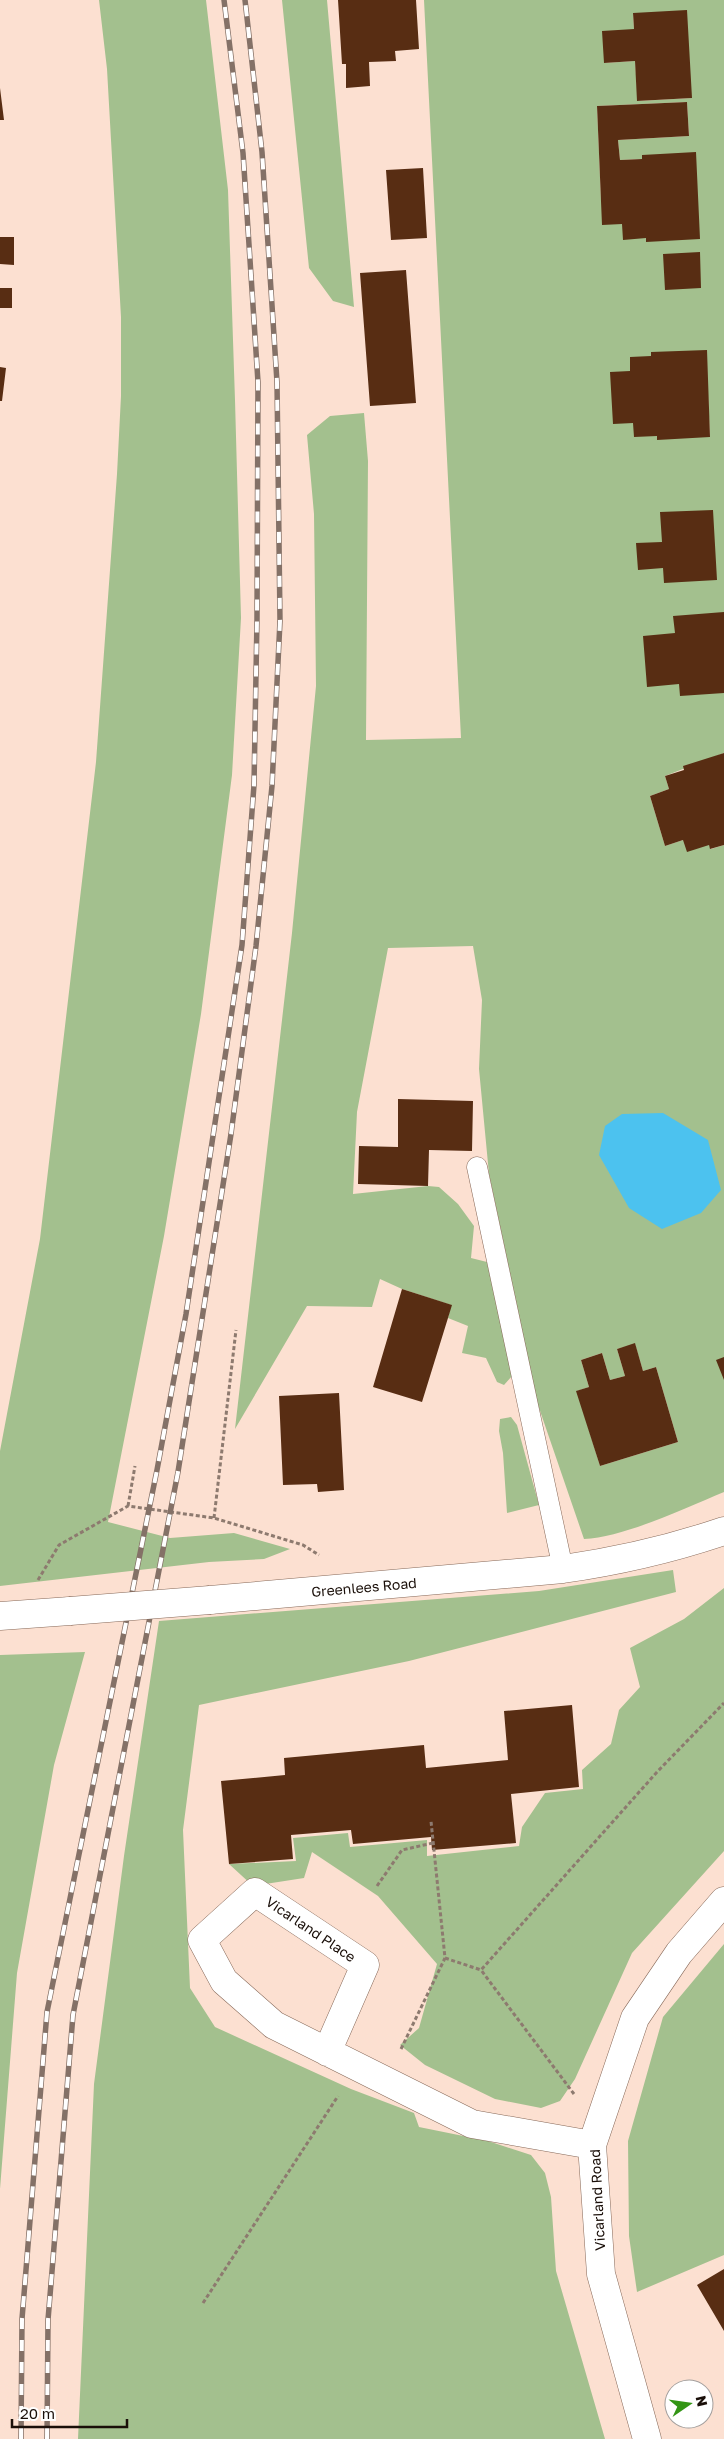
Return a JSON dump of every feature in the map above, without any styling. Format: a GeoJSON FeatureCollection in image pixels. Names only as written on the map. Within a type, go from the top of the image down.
{"type":"FeatureCollection","features":[{"type":"Feature","properties":{"kind":"street","name":"Greenlees Road"},"geometry":{"type":"LineString","coordinates":[[0,1616],[210,1600],[563,1569],[608,1563],[666,1550],[724,1531]]}},
{"type":"Feature","properties":{"kind":"street","name":"Vicarland Place"},"geometry":{"type":"LineString","coordinates":[[327,2052],[365,1965],[255,1892],[202,1940],[224,1981],[274,2025],[327,2052],[357,2067],[386,2080],[472,2124],[595,2135]]}},
{"type":"Feature","properties":{"kind":"street","name":"Vicarland Road"},"geometry":{"type":"LineString","coordinates":[[647,2439],[601,2274],[595,2135],[635,2018],[679,1953],[724,1901]]}},
{"type":"Feature","properties":{"kind":"lane"},"geometry":{"type":"LineString","coordinates":[[477,1167],[563,1569]]}},
{"type":"Feature","properties":{"kind":"path"},"geometry":{"type":"LineString","coordinates":[[214,1518],[236,1330]]}},
{"type":"Feature","properties":{"kind":"path"},"geometry":{"type":"LineString","coordinates":[[128,1506],[136,1466]]}},
{"type":"Feature","properties":{"kind":"path"},"geometry":{"type":"LineString","coordinates":[[35,1584],[59,1545],[98,1525],[128,1506],[214,1518],[302,1545],[325,1559]]}},
{"type":"Feature","properties":{"kind":"path"},"geometry":{"type":"LineString","coordinates":[[481,1970],[657,1772],[724,1703]]}},
{"type":"Feature","properties":{"kind":"path"},"geometry":{"type":"LineString","coordinates":[[386,2080],[444,1958],[430,1821]]}},
{"type":"Feature","properties":{"kind":"path"},"geometry":{"type":"LineString","coordinates":[[377,1886],[402,1850],[433,1843]]}},
{"type":"Feature","properties":{"kind":"path"},"geometry":{"type":"LineString","coordinates":[[444,1958],[481,1970],[595,2135]]}},
{"type":"Feature","properties":{"kind":"path"},"geometry":{"type":"LineString","coordinates":[[203,2303],[357,2067]]}},
{"type":"Feature","properties":{"kind":"green space"},"geometry":{"type":"Polygon","coordinates":[[[99,0],[206,0],[228,190],[241,618],[232,775],[201,1014],[164,1236],[108,1522],[170,1538],[234,1533],[290,1549],[264,1559],[209,1562],[0,1586],[0,1451],[40,1239],[96,762],[117,474],[121,396],[121,317],[107,69],[99,0]]]}},
{"type":"Feature","properties":{"kind":"green space"},"geometry":{"type":"Polygon","coordinates":[[[282,0],[327,0],[354,307],[333,301],[309,268],[282,0]]]}},
{"type":"Feature","properties":{"kind":"green space"},"geometry":{"type":"Polygon","coordinates":[[[424,0],[724,0],[724,753],[665,776],[669,789],[650,796],[665,846],[683,840],[709,845],[711,849],[724,845],[724,1492],[655,1521],[600,1537],[584,1539],[538,1405],[489,1174],[479,1069],[482,1000],[473,946],[388,948],[357,1112],[353,1194],[428,1186],[439,1187],[458,1204],[474,1226],[471,1258],[487,1262],[512,1376],[504,1385],[497,1382],[486,1358],[462,1353],[468,1326],[448,1318],[451,1305],[402,1289],[380,1279],[372,1307],[307,1306],[235,1429],[292,933],[316,686],[314,514],[307,435],[330,416],[364,413],[368,461],[366,740],[461,738],[424,0]],[[633,13],[634,29],[604,63],[635,61],[638,101],[692,98],[633,13]],[[687,102],[597,106],[601,200],[700,239],[642,159],[620,160],[618,140],[689,136],[687,102]],[[708,395],[612,399],[710,437],[708,395]],[[635,1344],[617,1349],[625,1376],[610,1380],[602,1353],[581,1360],[589,1387],[577,1391],[600,1466],[678,1442],[656,1367],[643,1371],[635,1344]]]}},
{"type":"Feature","properties":{"kind":"green space"},"geometry":{"type":"Polygon","coordinates":[[[511,1417],[517,1425],[539,1505],[507,1513],[503,1453],[499,1431],[500,1419],[511,1417]]]}},
{"type":"Feature","properties":{"kind":"green space"},"geometry":{"type":"Polygon","coordinates":[[[673,1570],[676,1592],[409,1661],[199,1705],[183,1830],[190,1988],[215,2027],[351,2089],[414,2113],[419,2127],[488,2141],[531,2155],[545,2173],[551,2197],[556,2271],[605,2439],[78,2439],[94,2084],[124,1856],[159,1621],[539,1591],[673,1570]]]}},
{"type":"Feature","properties":{"kind":"green space"},"geometry":{"type":"Polygon","coordinates":[[[724,1588],[724,1851],[632,1953],[575,2079],[560,2101],[541,2108],[495,2099],[425,2065],[400,2045],[419,2028],[437,1964],[378,1896],[312,1852],[304,1878],[253,1886],[229,1864],[296,1861],[293,1838],[348,1833],[350,1847],[427,1840],[427,1856],[519,1846],[522,1827],[545,1793],[583,1789],[582,1770],[611,1744],[619,1710],[640,1687],[630,1648],[684,1619],[724,1588]]]}},
{"type":"Feature","properties":{"kind":"green space"},"geometry":{"type":"Polygon","coordinates":[[[85,1652],[54,1765],[17,1973],[0,2189],[0,1655],[85,1652]]]}},
{"type":"Feature","properties":{"kind":"green space"},"geometry":{"type":"Polygon","coordinates":[[[724,1944],[724,2255],[637,2292],[629,2236],[628,2141],[663,2017],[724,1944]]]}},
{"type":"Feature","properties":{"kind":"water"},"geometry":{"type":"Polygon","coordinates":[[[663,1113],[708,1140],[721,1190],[701,1213],[662,1229],[629,1208],[599,1155],[605,1126],[622,1114],[663,1113]]]}},
{"type":"Feature","properties":{"kind":"building"},"geometry":{"type":"Polygon","coordinates":[[[338,0],[416,0],[419,49],[395,51],[396,61],[369,62],[370,86],[346,88],[346,64],[342,64],[338,0]]]}},
{"type":"Feature","properties":{"kind":"building"},"geometry":{"type":"Polygon","coordinates":[[[687,10],[692,98],[637,101],[635,61],[604,63],[602,31],[634,29],[633,13],[687,10]]]}},
{"type":"Feature","properties":{"kind":"building"},"geometry":{"type":"Polygon","coordinates":[[[0,88],[4,120],[0,120],[0,88]]]}},
{"type":"Feature","properties":{"kind":"building"},"geometry":{"type":"Polygon","coordinates":[[[687,102],[689,136],[618,140],[620,160],[642,159],[642,155],[696,152],[700,239],[646,242],[646,238],[623,240],[622,224],[602,225],[597,106],[687,102]]]}},
{"type":"Feature","properties":{"kind":"building"},"geometry":{"type":"Polygon","coordinates":[[[423,168],[427,238],[391,240],[386,170],[423,168]]]}},
{"type":"Feature","properties":{"kind":"building"},"geometry":{"type":"Polygon","coordinates":[[[0,237],[14,237],[14,265],[0,264],[0,237]]]}},
{"type":"Feature","properties":{"kind":"building"},"geometry":{"type":"Polygon","coordinates":[[[700,252],[701,288],[665,290],[663,254],[700,252]]]}},
{"type":"Feature","properties":{"kind":"building"},"geometry":{"type":"Polygon","coordinates":[[[406,270],[416,403],[370,406],[360,273],[406,270]]]}},
{"type":"Feature","properties":{"kind":"building"},"geometry":{"type":"Polygon","coordinates":[[[0,288],[12,288],[12,308],[0,308],[0,288]]]}},
{"type":"Feature","properties":{"kind":"building"},"geometry":{"type":"Polygon","coordinates":[[[707,350],[710,437],[657,440],[657,436],[634,437],[633,423],[613,424],[610,372],[630,371],[630,357],[651,356],[651,352],[707,350]]]}},
{"type":"Feature","properties":{"kind":"building"},"geometry":{"type":"Polygon","coordinates":[[[0,367],[6,368],[2,401],[0,401],[0,367]]]}},
{"type":"Feature","properties":{"kind":"building"},"geometry":{"type":"Polygon","coordinates":[[[713,510],[717,580],[664,583],[663,568],[638,570],[636,543],[662,542],[660,512],[713,510]]]}},
{"type":"Feature","properties":{"kind":"building"},"geometry":{"type":"Polygon","coordinates":[[[724,612],[724,693],[680,696],[679,684],[647,687],[643,636],[675,633],[673,616],[724,612]]]}},
{"type":"Feature","properties":{"kind":"building"},"geometry":{"type":"Polygon","coordinates":[[[724,753],[724,845],[710,849],[709,845],[687,852],[683,840],[665,846],[650,796],[669,789],[665,776],[684,770],[683,766],[724,753]]]}},
{"type":"Feature","properties":{"kind":"building"},"geometry":{"type":"Polygon","coordinates":[[[398,1099],[473,1101],[472,1151],[429,1150],[428,1186],[358,1184],[359,1146],[398,1147],[398,1099]]]}},
{"type":"Feature","properties":{"kind":"building"},"geometry":{"type":"Polygon","coordinates":[[[402,1289],[452,1305],[422,1402],[373,1387],[402,1289]]]}},
{"type":"Feature","properties":{"kind":"building"},"geometry":{"type":"Polygon","coordinates":[[[635,1343],[643,1371],[656,1367],[678,1442],[600,1466],[576,1391],[589,1387],[581,1360],[602,1353],[610,1380],[625,1376],[617,1349],[635,1343]]]}},
{"type":"Feature","properties":{"kind":"building"},"geometry":{"type":"Polygon","coordinates":[[[724,1357],[724,1380],[716,1360],[724,1357]]]}},
{"type":"Feature","properties":{"kind":"building"},"geometry":{"type":"Polygon","coordinates":[[[339,1393],[344,1490],[318,1492],[317,1484],[283,1485],[279,1396],[339,1393]]]}},
{"type":"Feature","properties":{"kind":"building"},"geometry":{"type":"Polygon","coordinates":[[[572,1705],[579,1787],[511,1794],[516,1843],[432,1850],[431,1837],[353,1844],[351,1830],[291,1835],[293,1859],[229,1864],[221,1781],[285,1775],[284,1758],[424,1745],[426,1768],[508,1760],[504,1711],[572,1705]]]}},
{"type":"Feature","properties":{"kind":"building"},"geometry":{"type":"Polygon","coordinates":[[[724,2269],[724,2331],[697,2285],[724,2269]]]}},
{"type":"Feature","properties":{"kind":"railway"},"geometry":{"type":"LineString","coordinates":[[21,2439],[22,2319],[47,2012],[157,1470],[186,1314],[242,945],[254,785],[258,382],[243,153],[224,0]]}},
{"type":"Feature","properties":{"kind":"railway"},"geometry":{"type":"LineString","coordinates":[[47,2439],[48,2320],[73,2015],[178,1472],[231,1134],[256,946],[272,786],[280,621],[277,382],[262,152],[245,0]]}}]}
